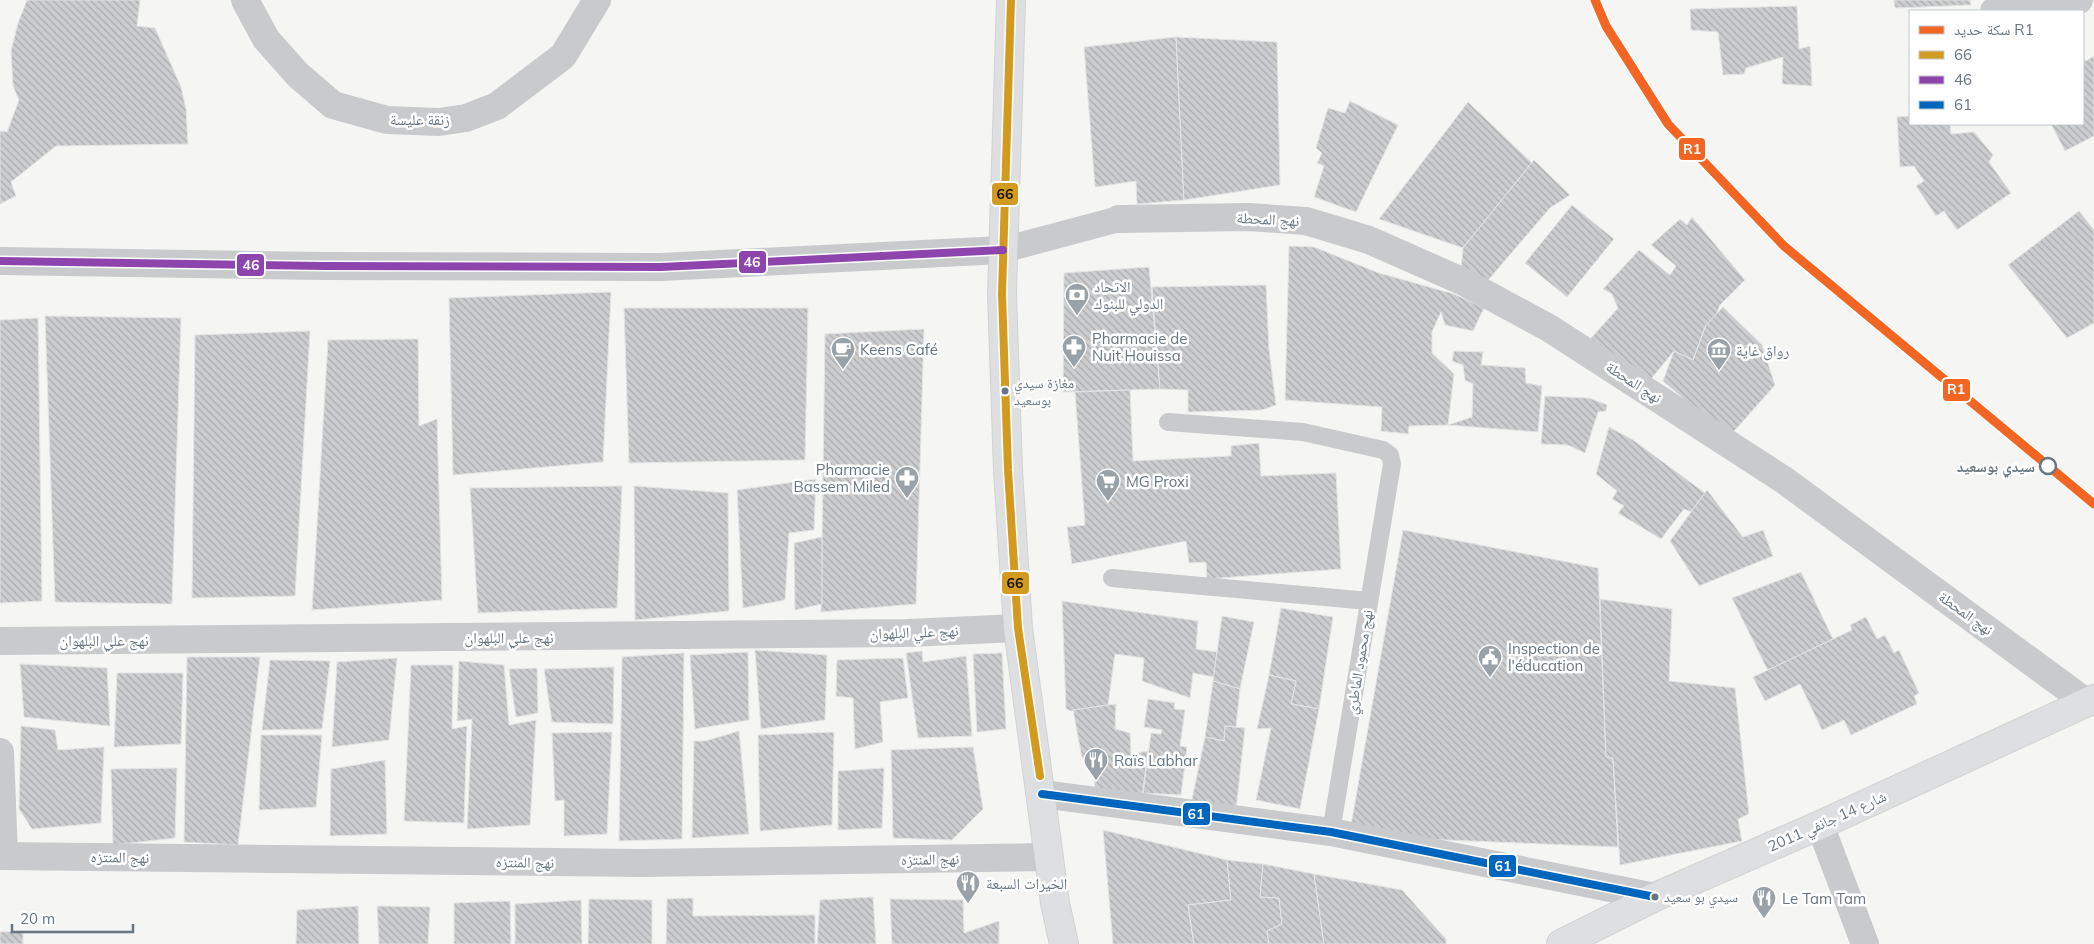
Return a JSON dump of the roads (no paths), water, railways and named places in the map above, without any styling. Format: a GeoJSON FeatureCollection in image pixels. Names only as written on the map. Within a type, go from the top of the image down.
{"type":"FeatureCollection","features":[{"type":"Feature","properties":{"kind":"main road"},"geometry":{"type":"LineString","coordinates":[[1011,0],[1002,294],[1008,470],[1018,628],[1042,794],[1055,902],[1064,944]]}},
{"type":"Feature","properties":{"kind":"main road","name":"شارع 14 جانفي 2011"},"geometry":{"type":"LineString","coordinates":[[1561,944],[1655,897],[1820,825],[2090,701]]}},
{"type":"Feature","properties":{"kind":"street","name":"زنقة عليسة"},"geometry":{"type":"LineString","coordinates":[[245,0],[266,39],[298,75],[333,105],[387,120],[439,122],[466,118],[497,106],[563,56],[597,0]]}},
{"type":"Feature","properties":{"kind":"street"},"geometry":{"type":"LineString","coordinates":[[2002,10],[2079,0]]}},
{"type":"Feature","properties":{"kind":"street","name":"نهج المحطة"},"geometry":{"type":"LineString","coordinates":[[1118,219],[1248,217],[1306,221],[1369,240],[1464,282],[1556,332],[1784,480],[2090,701]]}},
{"type":"Feature","properties":{"kind":"street"},"geometry":{"type":"LineString","coordinates":[[0,261],[325,266],[661,266],[1003,250],[1118,219]]}},
{"type":"Feature","properties":{"kind":"street","name":"نهج علي البلهوان"},"geometry":{"type":"LineString","coordinates":[[0,641],[908,633],[1018,628]]}},
{"type":"Feature","properties":{"kind":"street"},"geometry":{"type":"LineString","coordinates":[[0,752],[2,856]]}},
{"type":"Feature","properties":{"kind":"street"},"geometry":{"type":"LineString","coordinates":[[1042,794],[1332,832],[1655,897]]}},
{"type":"Feature","properties":{"kind":"street"},"geometry":{"type":"LineString","coordinates":[[1820,825],[1865,944]]}},
{"type":"Feature","properties":{"kind":"street","name":"نهج المنتزه"},"geometry":{"type":"LineString","coordinates":[[2,856],[631,863],[1049,857]]}},
{"type":"Feature","properties":{"kind":"lane","name":"نهج محمود الماطري"},"geometry":{"type":"LineString","coordinates":[[1168,422],[1302,432],[1383,450],[1390,455],[1392,464],[1332,832]]}},
{"type":"Feature","properties":{"kind":"lane"},"geometry":{"type":"LineString","coordinates":[[1112,578],[1369,602]]}},
{"type":"Feature","properties":{"kind":"rail line","name":"R1"},"geometry":{"type":"LineString","coordinates":[[1595,0],[1606,26],[1668,124],[1784,246],[2094,504]]}},
{"type":"Feature","properties":{"kind":"place","name":"الاتحاد الدولي للبنوك"},"geometry":{"type":"Point","coordinates":[1077,316]}},
{"type":"Feature","properties":{"kind":"place","name":"Pharmacie de Nuit Houissa"},"geometry":{"type":"Point","coordinates":[1074,368]}},
{"type":"Feature","properties":{"kind":"place","name":"Keens Café"},"geometry":{"type":"Point","coordinates":[843,370]}},
{"type":"Feature","properties":{"kind":"place","name":"رواق غاية"},"geometry":{"type":"Point","coordinates":[1719,371]}},
{"type":"Feature","properties":{"kind":"place","name":"مغازة سيدي بوسعيد"},"geometry":{"type":"Point","coordinates":[1005,391]}},
{"type":"Feature","properties":{"kind":"place","name":"سيدي بوسعيد"},"geometry":{"type":"Point","coordinates":[2048,466]}},
{"type":"Feature","properties":{"kind":"place","name":"Pharmacie Bassem Miled"},"geometry":{"type":"Point","coordinates":[907,499]}},
{"type":"Feature","properties":{"kind":"place","name":"MG Proxi"},"geometry":{"type":"Point","coordinates":[1108,502]}},
{"type":"Feature","properties":{"kind":"place","name":"Inspection de l'éducation"},"geometry":{"type":"Point","coordinates":[1490,678]}},
{"type":"Feature","properties":{"kind":"place","name":"Raïs Labhar"},"geometry":{"type":"Point","coordinates":[1096,781]}},
{"type":"Feature","properties":{"kind":"place","name":"سيدي بو سعيد"},"geometry":{"type":"Point","coordinates":[1655,897]}},
{"type":"Feature","properties":{"kind":"place","name":"الخيرات السبعة"},"geometry":{"type":"Point","coordinates":[968,904]}},
{"type":"Feature","properties":{"kind":"place","name":"Le Tam Tam"},"geometry":{"type":"Point","coordinates":[1764,919]}}]}
